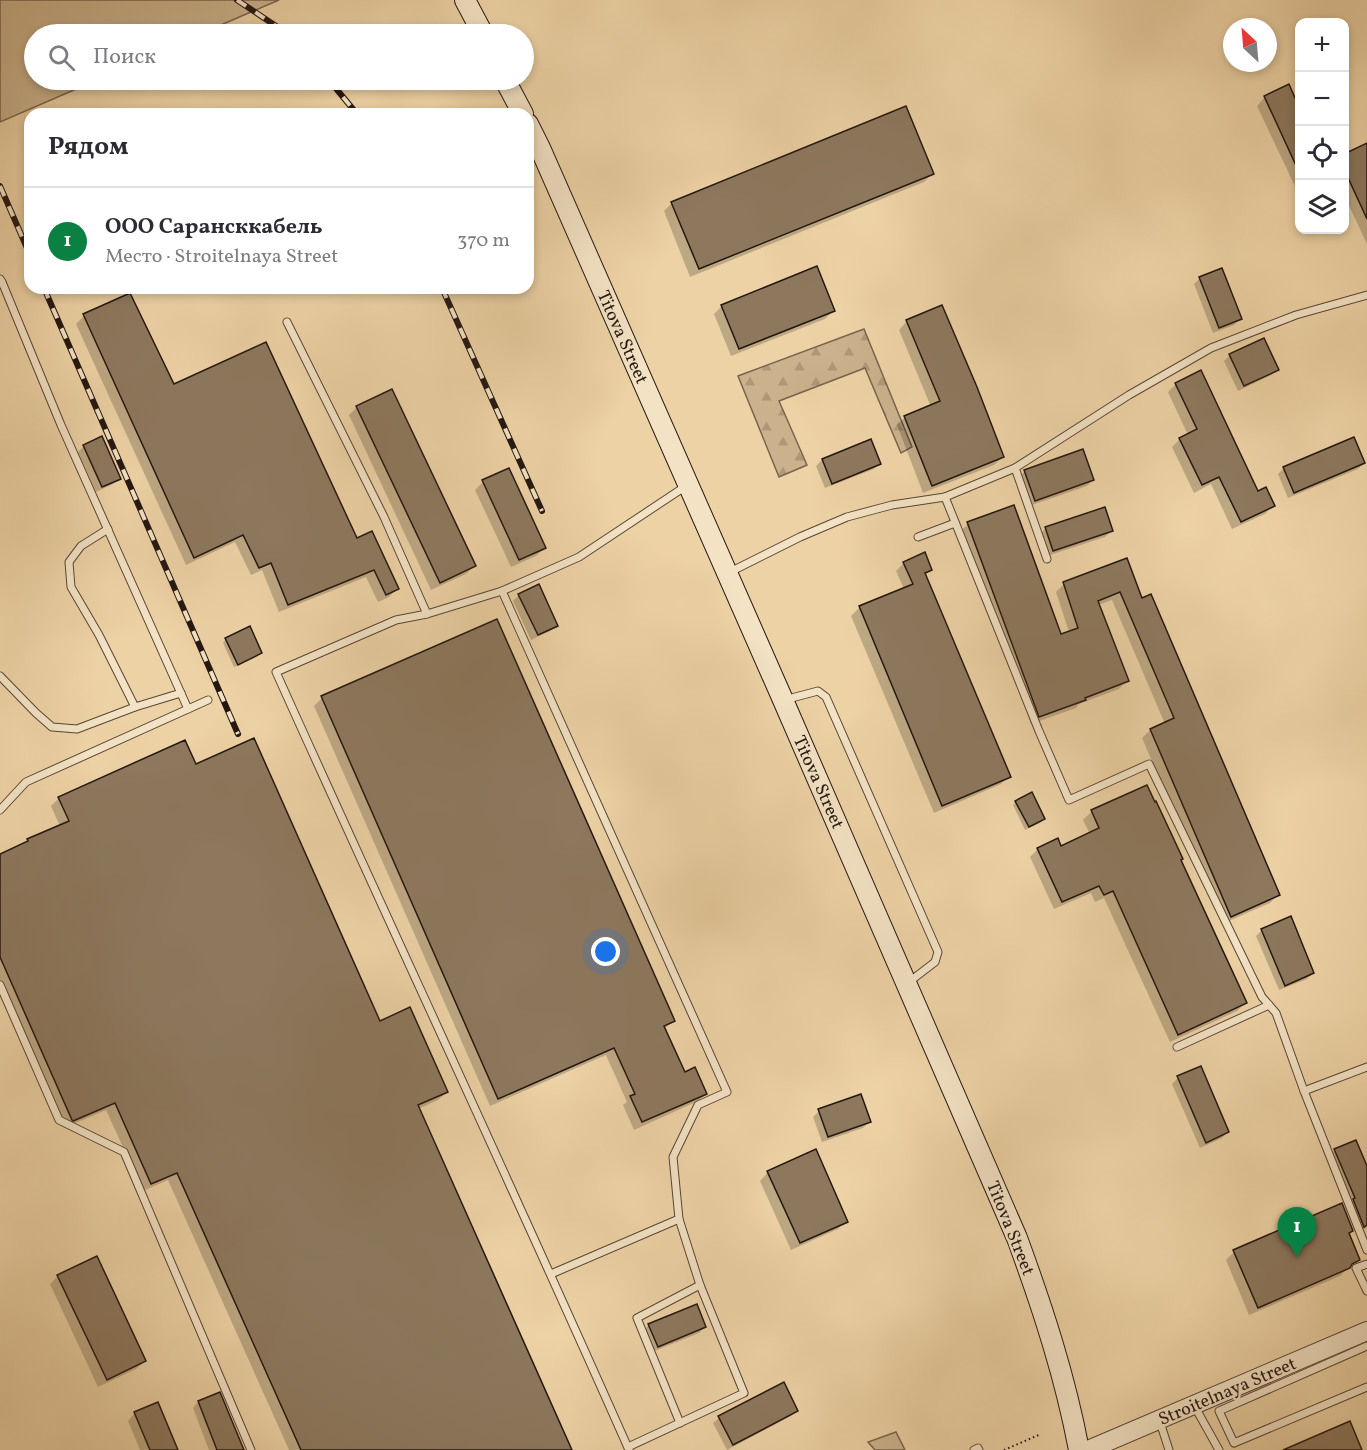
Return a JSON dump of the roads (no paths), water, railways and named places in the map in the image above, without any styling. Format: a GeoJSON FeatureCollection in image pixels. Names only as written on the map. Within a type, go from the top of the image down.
{"type":"FeatureCollection","features":[{"type":"Feature","properties":{"kind":"main road"},"geometry":{"type":"LineString","coordinates":[[465,0],[478,24]]}},
{"type":"Feature","properties":{"kind":"main road"},"geometry":{"type":"LineString","coordinates":[[511,90],[520,108]]}},
{"type":"Feature","properties":{"kind":"main road","name":"Titova Street"},"geometry":{"type":"LineString","coordinates":[[534,136],[1012,1227],[1040,1301],[1056,1352],[1074,1420],[1079,1450]]}},
{"type":"Feature","properties":{"kind":"street","name":"Stroitelnaya Street"},"geometry":{"type":"LineString","coordinates":[[1088,1450],[1193,1405],[1365,1342]]}},
{"type":"Feature","properties":{"kind":"lane"},"geometry":{"type":"LineString","coordinates":[[0,279],[61,425],[189,709]]}},
{"type":"Feature","properties":{"kind":"lane"},"geometry":{"type":"LineString","coordinates":[[727,573],[800,537],[848,517],[892,505],[945,497],[1015,468],[1129,395],[1211,348],[1296,315],[1367,295]]}},
{"type":"Feature","properties":{"kind":"lane"},"geometry":{"type":"LineString","coordinates":[[286,322],[384,517],[427,614]]}},
{"type":"Feature","properties":{"kind":"lane"},"geometry":{"type":"LineString","coordinates":[[1015,468],[1047,559]]}},
{"type":"Feature","properties":{"kind":"lane"},"geometry":{"type":"LineString","coordinates":[[502,591],[728,1092],[698,1105],[673,1157],[679,1219],[700,1285],[744,1393],[628,1449],[551,1274],[276,672],[396,620],[427,614],[502,591],[579,557],[688,485]]}},
{"type":"Feature","properties":{"kind":"lane"},"geometry":{"type":"LineString","coordinates":[[945,497],[1069,800],[1149,764],[1262,997],[1276,1013],[1304,1091],[1367,1250]]}},
{"type":"Feature","properties":{"kind":"lane"},"geometry":{"type":"LineString","coordinates":[[918,537],[955,523]]}},
{"type":"Feature","properties":{"kind":"lane"},"geometry":{"type":"LineString","coordinates":[[108,529],[81,546],[69,562],[71,587],[99,635],[135,707]]}},
{"type":"Feature","properties":{"kind":"lane"},"geometry":{"type":"LineString","coordinates":[[0,676],[52,727],[77,729],[135,707],[181,693]]}},
{"type":"Feature","properties":{"kind":"lane"},"geometry":{"type":"LineString","coordinates":[[783,700],[818,691],[826,697],[938,952],[935,962],[906,984]]}},
{"type":"Feature","properties":{"kind":"lane"},"geometry":{"type":"LineString","coordinates":[[0,810],[26,782],[208,700]]}},
{"type":"Feature","properties":{"kind":"lane"},"geometry":{"type":"LineString","coordinates":[[0,986],[59,1120],[124,1152],[250,1450]]}},
{"type":"Feature","properties":{"kind":"lane"},"geometry":{"type":"LineString","coordinates":[[1178,1047],[1269,1005]]}},
{"type":"Feature","properties":{"kind":"lane"},"geometry":{"type":"LineString","coordinates":[[1304,1091],[1367,1067]]}},
{"type":"Feature","properties":{"kind":"lane"},"geometry":{"type":"LineString","coordinates":[[551,1274],[679,1219]]}},
{"type":"Feature","properties":{"kind":"lane"},"geometry":{"type":"LineString","coordinates":[[1367,1264],[1356,1268],[1367,1291]]}},
{"type":"Feature","properties":{"kind":"lane"},"geometry":{"type":"LineString","coordinates":[[680,1423],[637,1318],[700,1285]]}},
{"type":"Feature","properties":{"kind":"lane"},"geometry":{"type":"LineString","coordinates":[[1365,1342],[1219,1411],[1234,1443],[1367,1387]]}},
{"type":"Feature","properties":{"kind":"lane"},"geometry":{"type":"LineString","coordinates":[[1193,1405],[1219,1450]]}},
{"type":"Feature","properties":{"kind":"lane"},"geometry":{"type":"LineString","coordinates":[[1159,1419],[1169,1450]]}},
{"type":"Feature","properties":{"kind":"lane"},"geometry":{"type":"LineString","coordinates":[[974,1450],[978,1448],[979,1450]]}},
{"type":"Feature","properties":{"kind":"railway"},"geometry":{"type":"LineString","coordinates":[[237,0],[273,24]]}},
{"type":"Feature","properties":{"kind":"railway"},"geometry":{"type":"LineString","coordinates":[[337,90],[352,108]]}},
{"type":"Feature","properties":{"kind":"railway"},"geometry":{"type":"LineString","coordinates":[[0,186],[24,241]]}},
{"type":"Feature","properties":{"kind":"railway"},"geometry":{"type":"LineString","coordinates":[[47,294],[238,734]]}},
{"type":"Feature","properties":{"kind":"railway"},"geometry":{"type":"LineString","coordinates":[[445,294],[542,511]]}},
{"type":"Feature","properties":{"kind":"place","name":"ООО Сарансккабель"},"geometry":{"type":"Point","coordinates":[1297,1257]}}]}
